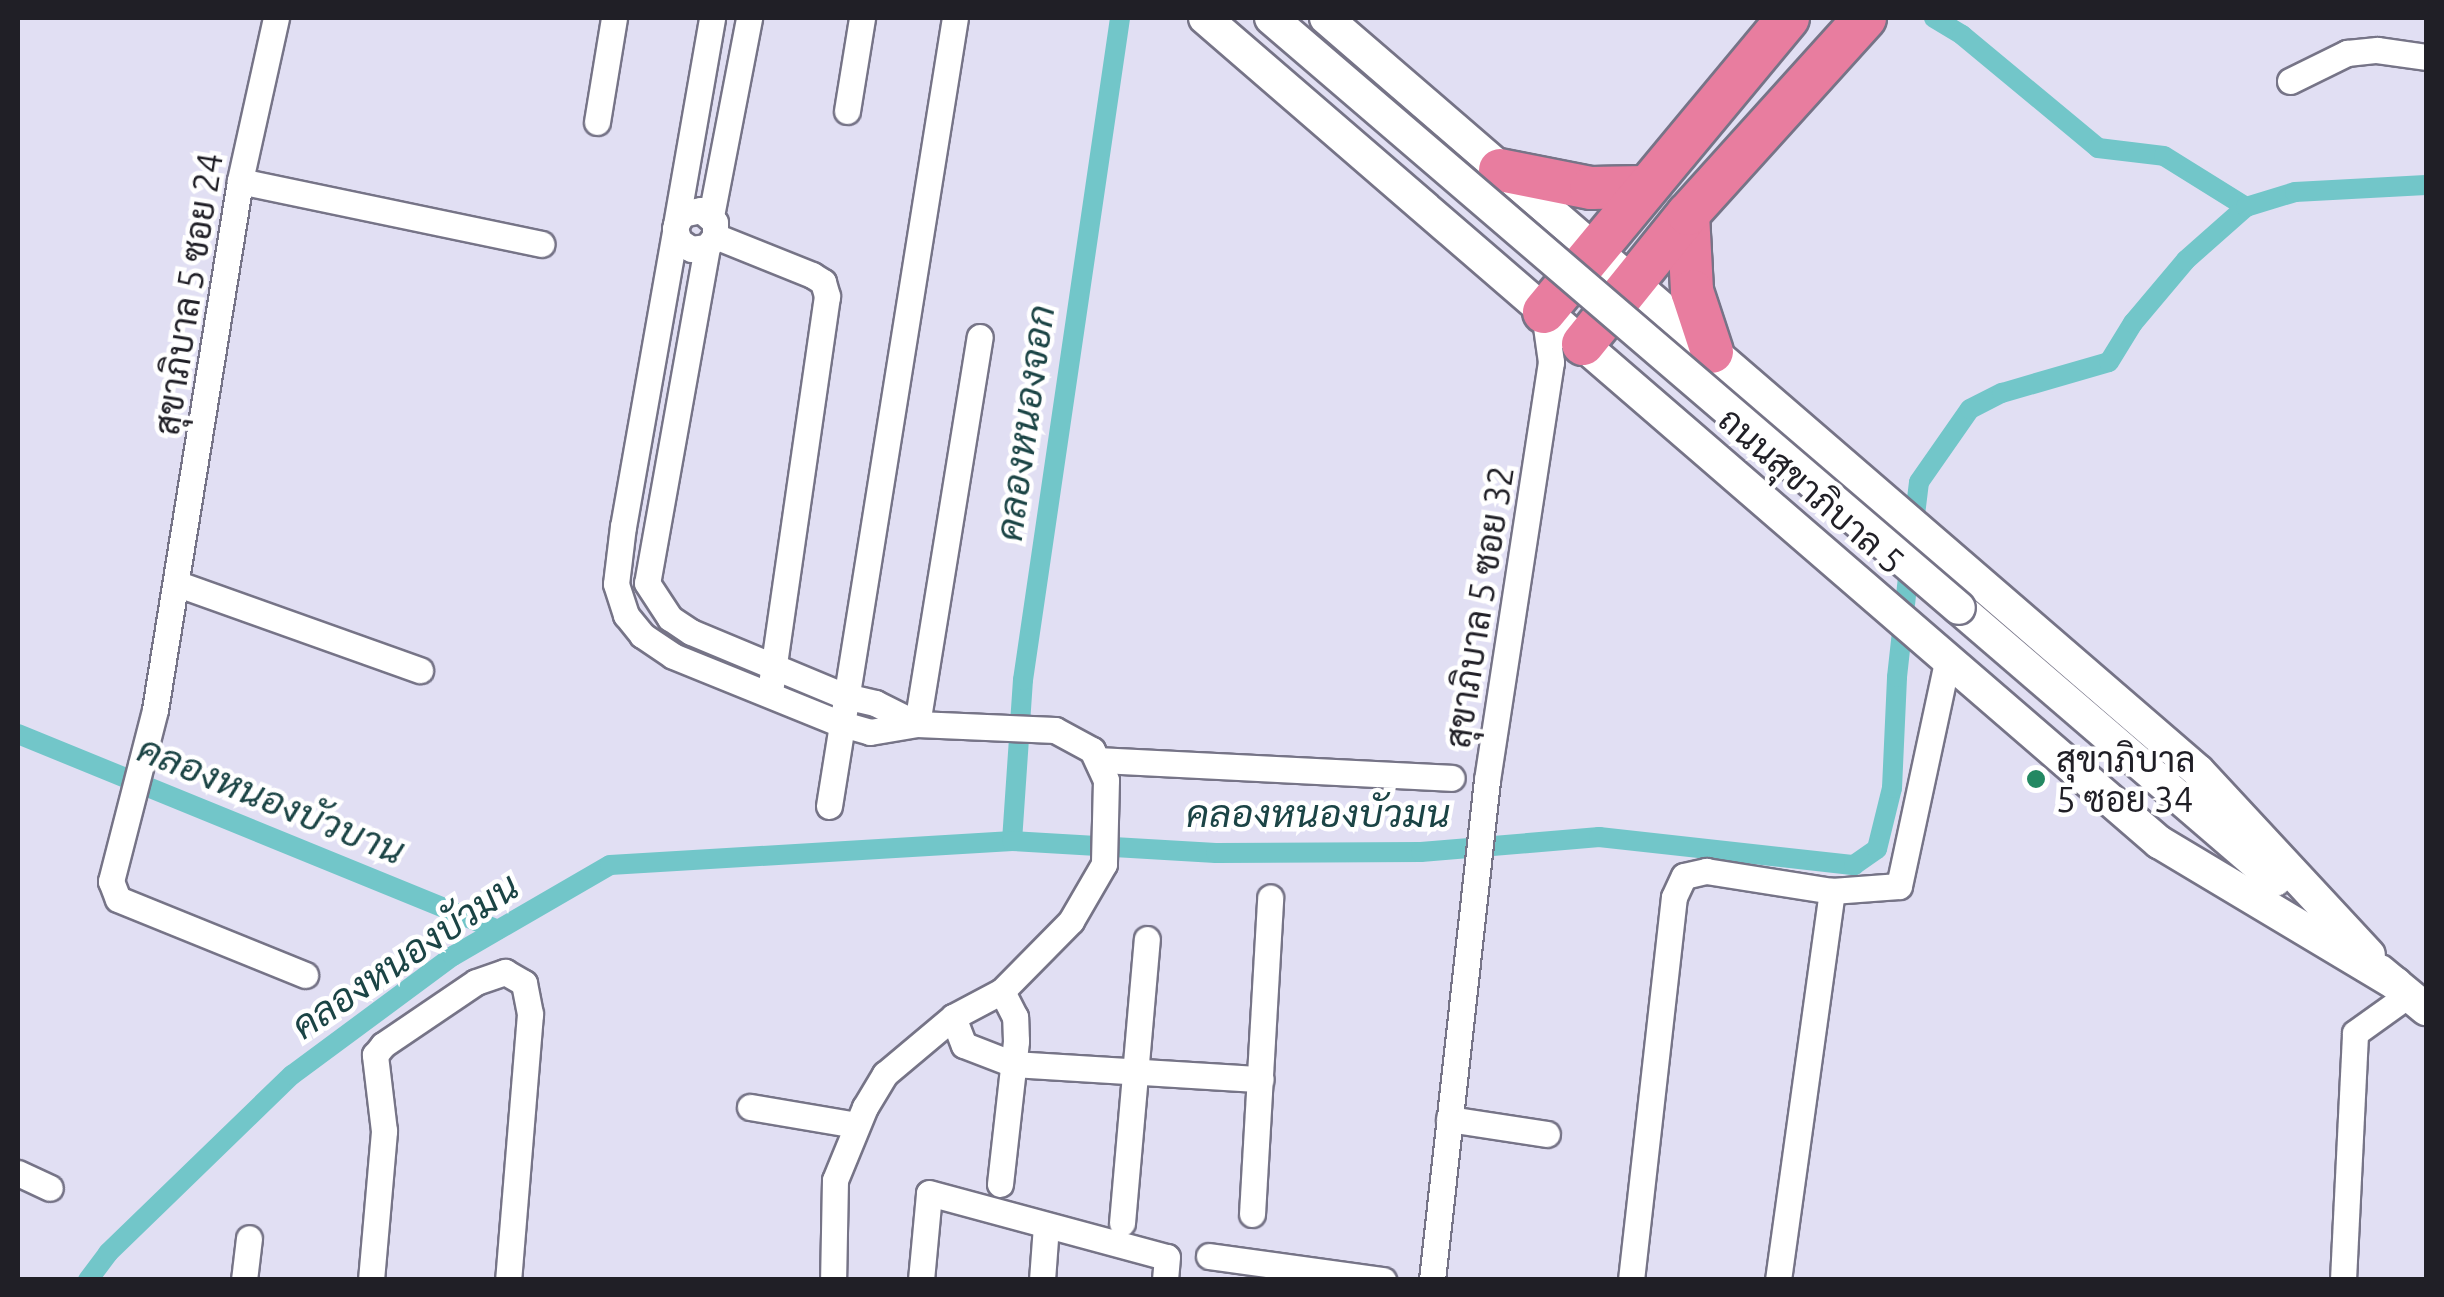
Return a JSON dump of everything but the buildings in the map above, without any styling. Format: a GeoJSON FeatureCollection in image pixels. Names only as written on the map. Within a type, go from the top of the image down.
{"type":"FeatureCollection","features":[{"type":"Feature","properties":{"kind":"highway"},"geometry":{"type":"LineString","coordinates":[[1567,353],[1864,18]]}},
{"type":"Feature","properties":{"kind":"highway"},"geometry":{"type":"LineString","coordinates":[[1544,312],[1787,19]]}},
{"type":"Feature","properties":{"kind":"highway"},"geometry":{"type":"LineString","coordinates":[[1720,98],[1760,134]]}},
{"type":"Feature","properties":{"kind":"highway"},"geometry":{"type":"LineString","coordinates":[[1500,170],[1591,188],[1644,187]]}},
{"type":"Feature","properties":{"kind":"highway"},"geometry":{"type":"LineString","coordinates":[[1688,214],[1692,291],[1707,349]]}},
{"type":"Feature","properties":{"kind":"main road","name":"ถนนสุขาภิบาล 5"},"geometry":{"type":"LineString","coordinates":[[1205,18],[1544,312],[1567,353],[1658,409],[2159,842],[2410,996]]}},
{"type":"Feature","properties":{"kind":"main road","name":"ถนนสุขาภิบาล 5"},"geometry":{"type":"LineString","coordinates":[[1272,18],[2410,996]]}},
{"type":"Feature","properties":{"kind":"main road","name":"ถนนสุขาภิบาล 5"},"geometry":{"type":"LineString","coordinates":[[1326,18],[2198,772],[2410,996]]}},
{"type":"Feature","properties":{"kind":"main road"},"geometry":{"type":"LineString","coordinates":[[1457,236],[1470,237],[1497,220],[1505,200],[1500,170]]}},
{"type":"Feature","properties":{"kind":"main road"},"geometry":{"type":"LineString","coordinates":[[1658,409],[1652,391],[1655,366],[1676,346],[1707,349]]}},
{"type":"Feature","properties":{"kind":"street","name":"สุขาภิบาล 5 ซอย 24"},"geometry":{"type":"LineString","coordinates":[[276,18],[240,181],[155,710],[121,829],[111,881],[118,899],[305,975]]}},
{"type":"Feature","properties":{"kind":"street"},"geometry":{"type":"LineString","coordinates":[[597,122],[614,18]]}},
{"type":"Feature","properties":{"kind":"street"},"geometry":{"type":"LineString","coordinates":[[712,18],[623,526],[616,584],[626,615],[642,635],[673,656],[840,723],[870,732],[917,724],[1033,729],[1072,736],[1099,760],[1106,780],[1104,864],[1095,885],[1058,937],[1002,991],[954,1017],[885,1074],[856,1125],[835,1180],[834,1280]]}},
{"type":"Feature","properties":{"kind":"street"},"geometry":{"type":"LineString","coordinates":[[748,18],[647,583],[663,610],[691,632],[845,696],[876,704],[917,724]]}},
{"type":"Feature","properties":{"kind":"street"},"geometry":{"type":"LineString","coordinates":[[847,111],[862,18]]}},
{"type":"Feature","properties":{"kind":"street"},"geometry":{"type":"LineString","coordinates":[[829,806],[955,18]]}},
{"type":"Feature","properties":{"kind":"street"},"geometry":{"type":"LineString","coordinates":[[2290,81],[2348,53],[2377,50],[2426,56]]}},
{"type":"Feature","properties":{"kind":"street"},"geometry":{"type":"LineString","coordinates":[[240,181],[541,244]]}},
{"type":"Feature","properties":{"kind":"street"},"geometry":{"type":"LineString","coordinates":[[676,229],[687,248],[711,233]]}},
{"type":"Feature","properties":{"kind":"street"},"geometry":{"type":"LineString","coordinates":[[711,233],[812,275],[823,282],[827,296],[776,669],[768,696]]}},
{"type":"Feature","properties":{"kind":"street"},"geometry":{"type":"LineString","coordinates":[[917,724],[980,337]]}},
{"type":"Feature","properties":{"kind":"street","name":"สุขาภิบาล 5 ซอย 32"},"geometry":{"type":"LineString","coordinates":[[1432,1280],[1482,829],[1567,353]]}},
{"type":"Feature","properties":{"kind":"street"},"geometry":{"type":"LineString","coordinates":[[623,526],[656,529]]}},
{"type":"Feature","properties":{"kind":"street"},"geometry":{"type":"LineString","coordinates":[[178,584],[420,670]]}},
{"type":"Feature","properties":{"kind":"street"},"geometry":{"type":"LineString","coordinates":[[1630,1280],[1674,896],[1684,876],[1706,871],[1832,891],[1894,888],[1902,882],[1936,649]]}},
{"type":"Feature","properties":{"kind":"street"},"geometry":{"type":"LineString","coordinates":[[870,732],[876,704]]}},
{"type":"Feature","properties":{"kind":"street"},"geometry":{"type":"LineString","coordinates":[[1099,760],[1452,778]]}},
{"type":"Feature","properties":{"kind":"street"},"geometry":{"type":"LineString","coordinates":[[1778,1280],[1832,891]]}},
{"type":"Feature","properties":{"kind":"street"},"geometry":{"type":"LineString","coordinates":[[1252,1214],[1270,898]]}},
{"type":"Feature","properties":{"kind":"street"},"geometry":{"type":"LineString","coordinates":[[1122,1222],[1147,940]]}},
{"type":"Feature","properties":{"kind":"street"},"geometry":{"type":"LineString","coordinates":[[371,1280],[384,1131],[375,1055],[382,1045],[476,982],[506,972],[524,983],[530,1014],[508,1280]]}},
{"type":"Feature","properties":{"kind":"street"},"geometry":{"type":"LineString","coordinates":[[1000,1184],[1015,1016],[1002,991]]}},
{"type":"Feature","properties":{"kind":"street"},"geometry":{"type":"LineString","coordinates":[[2343,1280],[2356,1033],[2410,996]]}},
{"type":"Feature","properties":{"kind":"street"},"geometry":{"type":"LineString","coordinates":[[954,1017],[964,1045],[1013,1064],[1262,1079]]}},
{"type":"Feature","properties":{"kind":"street"},"geometry":{"type":"LineString","coordinates":[[750,1108],[856,1125]]}},
{"type":"Feature","properties":{"kind":"street"},"geometry":{"type":"LineString","coordinates":[[1450,1120],[1547,1134]]}},
{"type":"Feature","properties":{"kind":"street"},"geometry":{"type":"LineString","coordinates":[[18,1173],[50,1188]]}},
{"type":"Feature","properties":{"kind":"street"},"geometry":{"type":"LineString","coordinates":[[922,1280],[928,1193],[1167,1257],[1165,1280]]}},
{"type":"Feature","properties":{"kind":"street"},"geometry":{"type":"LineString","coordinates":[[1042,1280],[1046,1225]]}},
{"type":"Feature","properties":{"kind":"street"},"geometry":{"type":"LineString","coordinates":[[244,1280],[249,1238]]}},
{"type":"Feature","properties":{"kind":"street"},"geometry":{"type":"LineString","coordinates":[[1209,1256],[1383,1280]]}},
{"type":"Feature","properties":{"kind":"waterway","name":"คลองหนองจอก"},"geometry":{"type":"LineString","coordinates":[[1012,841],[1023,680],[1120,18]]}},
{"type":"Feature","properties":{"kind":"waterway"},"geometry":{"type":"LineString","coordinates":[[1934,18],[1962,35],[2098,148],[2164,156],[2246,207]]}},
{"type":"Feature","properties":{"kind":"waterway","name":"คลองหนองบัวมน"},"geometry":{"type":"LineString","coordinates":[[1913,531],[1919,482],[1970,409],[2002,393],[2109,362],[2133,323],[2186,260],[2246,207],[2295,192],[2426,185]]}},
{"type":"Feature","properties":{"kind":"waterway","name":"คลองหนองบัวมน"},"geometry":{"type":"LineString","coordinates":[[88,1280],[108,1253],[292,1075],[453,956],[610,865],[1012,841],[1216,853],[1421,852],[1599,837],[1854,865],[1877,849],[1892,788],[1897,677],[1910,560]]}},
{"type":"Feature","properties":{"kind":"waterway","name":"คลองหนองบัวบาน"},"geometry":{"type":"LineString","coordinates":[[18,734],[498,930]]}},
{"type":"Feature","properties":{"kind":"place","name":"สุขาภิบาล 5 ซอย 34"},"geometry":{"type":"Point","coordinates":[2036,779]}}]}
